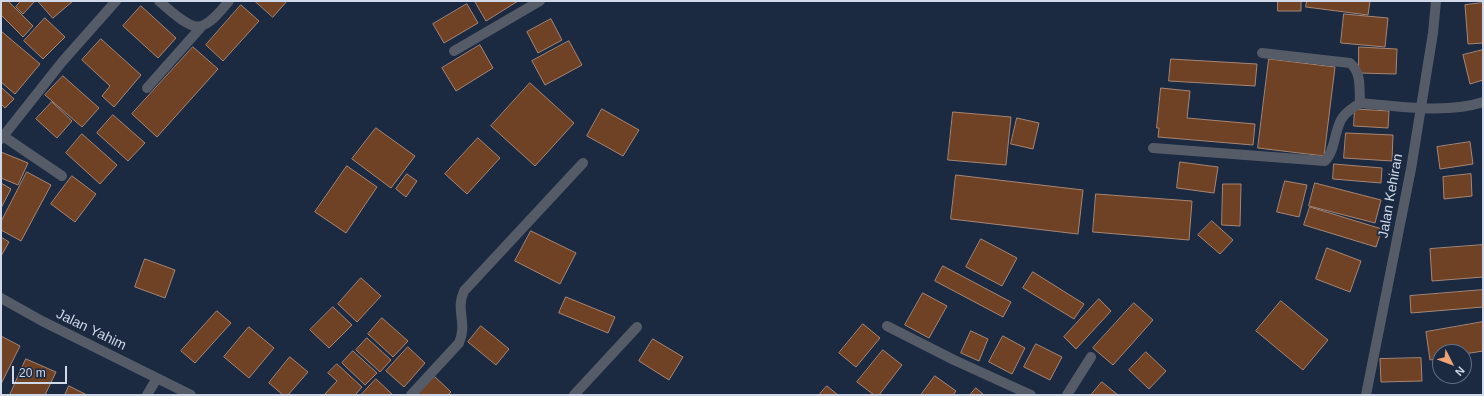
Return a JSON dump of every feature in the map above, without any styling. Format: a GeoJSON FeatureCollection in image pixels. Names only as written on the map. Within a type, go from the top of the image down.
{"type":"FeatureCollection","features":[{"type":"Feature","properties":{"kind":"street"},"geometry":{"type":"LineString","coordinates":[[62,176],[2,137],[62,62],[116,1]]}},
{"type":"Feature","properties":{"kind":"street"},"geometry":{"type":"LineString","coordinates":[[159,1],[169,10],[194,27],[202,26]]}},
{"type":"Feature","properties":{"kind":"street"},"geometry":{"type":"LineString","coordinates":[[147,88],[202,26],[212,20],[229,1]]}},
{"type":"Feature","properties":{"kind":"street"},"geometry":{"type":"LineString","coordinates":[[454,51],[540,1]]}},
{"type":"Feature","properties":{"kind":"street","name":"Jalan Kehiran"},"geometry":{"type":"LineString","coordinates":[[1366,395],[1398,236],[1421,108],[1433,33],[1436,1]]}},
{"type":"Feature","properties":{"kind":"street"},"geometry":{"type":"LineString","coordinates":[[1262,54],[1350,63],[1356,69],[1358,76],[1360,103]]}},
{"type":"Feature","properties":{"kind":"street"},"geometry":{"type":"LineString","coordinates":[[1153,148],[1325,161],[1330,156],[1341,120],[1360,103],[1421,108],[1458,106],[1483,102]]}},
{"type":"Feature","properties":{"kind":"street"},"geometry":{"type":"LineString","coordinates":[[411,395],[459,343],[463,326],[459,301],[464,291],[584,163]]}},
{"type":"Feature","properties":{"kind":"street","name":"Jalan Yahim"},"geometry":{"type":"LineString","coordinates":[[1,298],[42,321],[191,395]]}},
{"type":"Feature","properties":{"kind":"street"},"geometry":{"type":"LineString","coordinates":[[887,326],[954,360],[1031,395]]}},
{"type":"Feature","properties":{"kind":"street"},"geometry":{"type":"LineString","coordinates":[[574,395],[637,328]]}},
{"type":"Feature","properties":{"kind":"street"},"geometry":{"type":"LineString","coordinates":[[1067,395],[1091,357]]}},
{"type":"Feature","properties":{"kind":"street"},"geometry":{"type":"LineString","coordinates":[[147,395],[157,378]]}},
{"type":"Feature","properties":{"kind":"building"},"geometry":{"type":"Polygon","coordinates":[[[1,1],[8,1],[33,26],[23,37],[1,15],[1,1]]]}},
{"type":"Feature","properties":{"kind":"building"},"geometry":{"type":"Polygon","coordinates":[[[21,1],[35,1],[23,14],[16,7],[21,1]]]}},
{"type":"Feature","properties":{"kind":"building"},"geometry":{"type":"Polygon","coordinates":[[[38,1],[73,1],[53,18],[38,1]]]}},
{"type":"Feature","properties":{"kind":"building"},"geometry":{"type":"Polygon","coordinates":[[[255,1],[287,1],[273,17],[255,1]]]}},
{"type":"Feature","properties":{"kind":"building"},"geometry":{"type":"Polygon","coordinates":[[[518,1],[486,21],[475,2],[518,1]]]}},
{"type":"Feature","properties":{"kind":"building"},"geometry":{"type":"Polygon","coordinates":[[[1278,1],[1301,1],[1301,11],[1278,11],[1278,1]]]}},
{"type":"Feature","properties":{"kind":"building"},"geometry":{"type":"Polygon","coordinates":[[[1307,1],[1370,1],[1368,15],[1306,7],[1307,1]]]}},
{"type":"Feature","properties":{"kind":"building"},"geometry":{"type":"Polygon","coordinates":[[[1483,3],[1483,43],[1468,44],[1465,5],[1483,3]]]}},
{"type":"Feature","properties":{"kind":"building"},"geometry":{"type":"Polygon","coordinates":[[[467,4],[478,23],[444,43],[433,24],[467,4]]]}},
{"type":"Feature","properties":{"kind":"building"},"geometry":{"type":"Polygon","coordinates":[[[241,5],[259,21],[223,61],[206,45],[241,5]]]}},
{"type":"Feature","properties":{"kind":"building"},"geometry":{"type":"Polygon","coordinates":[[[141,6],[176,38],[158,58],[123,26],[141,6]]]}},
{"type":"Feature","properties":{"kind":"building"},"geometry":{"type":"Polygon","coordinates":[[[1344,14],[1388,18],[1385,47],[1341,43],[1344,14]]]}},
{"type":"Feature","properties":{"kind":"building"},"geometry":{"type":"Polygon","coordinates":[[[45,18],[65,37],[43,59],[24,41],[45,18]]]}},
{"type":"Feature","properties":{"kind":"building"},"geometry":{"type":"Polygon","coordinates":[[[551,19],[562,40],[538,53],[527,32],[551,19]]]}},
{"type":"Feature","properties":{"kind":"building"},"geometry":{"type":"Polygon","coordinates":[[[1,31],[40,64],[15,94],[1,82],[1,31]]]}},
{"type":"Feature","properties":{"kind":"building"},"geometry":{"type":"Polygon","coordinates":[[[101,39],[141,75],[114,107],[102,96],[110,86],[82,60],[101,39]]]}},
{"type":"Feature","properties":{"kind":"building"},"geometry":{"type":"Polygon","coordinates":[[[569,41],[582,65],[545,85],[532,61],[569,41]]]}},
{"type":"Feature","properties":{"kind":"building"},"geometry":{"type":"Polygon","coordinates":[[[480,45],[493,68],[456,91],[442,68],[480,45]]]}},
{"type":"Feature","properties":{"kind":"building"},"geometry":{"type":"Polygon","coordinates":[[[193,47],[218,69],[157,137],[132,114],[193,47]]]}},
{"type":"Feature","properties":{"kind":"building"},"geometry":{"type":"Polygon","coordinates":[[[1359,47],[1397,49],[1396,74],[1359,73],[1359,47]]]}},
{"type":"Feature","properties":{"kind":"building"},"geometry":{"type":"Polygon","coordinates":[[[1483,50],[1483,80],[1470,84],[1463,55],[1483,50]]]}},
{"type":"Feature","properties":{"kind":"building"},"geometry":{"type":"Polygon","coordinates":[[[1171,59],[1257,64],[1255,86],[1169,81],[1171,59]]]}},
{"type":"Feature","properties":{"kind":"building"},"geometry":{"type":"Polygon","coordinates":[[[1269,59],[1335,67],[1324,156],[1258,148],[1269,59]]]}},
{"type":"Feature","properties":{"kind":"building"},"geometry":{"type":"Polygon","coordinates":[[[63,76],[99,108],[82,127],[45,95],[63,76]]]}},
{"type":"Feature","properties":{"kind":"building"},"geometry":{"type":"Polygon","coordinates":[[[530,83],[574,123],[535,166],[491,126],[530,83]]]}},
{"type":"Feature","properties":{"kind":"building"},"geometry":{"type":"Polygon","coordinates":[[[1,87],[14,99],[5,108],[1,104],[1,87]]]}},
{"type":"Feature","properties":{"kind":"building"},"geometry":{"type":"Polygon","coordinates":[[[1161,88],[1190,91],[1187,118],[1255,124],[1253,145],[1158,137],[1159,128],[1157,128],[1161,88]]]}},
{"type":"Feature","properties":{"kind":"building"},"geometry":{"type":"Polygon","coordinates":[[[52,102],[72,121],[57,138],[36,119],[52,102]]]}},
{"type":"Feature","properties":{"kind":"building"},"geometry":{"type":"Polygon","coordinates":[[[602,109],[639,130],[623,156],[587,136],[602,109]]]}},
{"type":"Feature","properties":{"kind":"building"},"geometry":{"type":"Polygon","coordinates":[[[1355,109],[1389,111],[1388,128],[1354,126],[1355,109]]]}},
{"type":"Feature","properties":{"kind":"building"},"geometry":{"type":"Polygon","coordinates":[[[953,112],[1011,117],[1006,165],[948,160],[953,112]]]}},
{"type":"Feature","properties":{"kind":"building"},"geometry":{"type":"Polygon","coordinates":[[[113,115],[145,143],[128,161],[97,133],[113,115]]]}},
{"type":"Feature","properties":{"kind":"building"},"geometry":{"type":"Polygon","coordinates":[[[1017,118],[1039,123],[1033,149],[1011,144],[1017,118]]]}},
{"type":"Feature","properties":{"kind":"building"},"geometry":{"type":"Polygon","coordinates":[[[376,128],[415,156],[391,188],[352,159],[376,128]]]}},
{"type":"Feature","properties":{"kind":"building"},"geometry":{"type":"Polygon","coordinates":[[[1346,133],[1393,135],[1392,161],[1344,158],[1346,133]]]}},
{"type":"Feature","properties":{"kind":"building"},"geometry":{"type":"Polygon","coordinates":[[[82,134],[117,165],[100,184],[66,153],[82,134]]]}},
{"type":"Feature","properties":{"kind":"building"},"geometry":{"type":"Polygon","coordinates":[[[478,138],[500,158],[467,194],[445,174],[478,138]]]}},
{"type":"Feature","properties":{"kind":"building"},"geometry":{"type":"Polygon","coordinates":[[[1470,142],[1473,164],[1440,169],[1437,147],[1470,142]]]}},
{"type":"Feature","properties":{"kind":"building"},"geometry":{"type":"Polygon","coordinates":[[[1,152],[28,163],[18,185],[1,178],[1,152]]]}},
{"type":"Feature","properties":{"kind":"building"},"geometry":{"type":"Polygon","coordinates":[[[1180,162],[1218,167],[1214,193],[1177,188],[1180,162]]]}},
{"type":"Feature","properties":{"kind":"building"},"geometry":{"type":"Polygon","coordinates":[[[1334,164],[1382,168],[1381,183],[1333,179],[1334,164]]]}},
{"type":"Feature","properties":{"kind":"building"},"geometry":{"type":"Polygon","coordinates":[[[347,166],[377,187],[346,233],[315,212],[347,166]]]}},
{"type":"Feature","properties":{"kind":"building"},"geometry":{"type":"Polygon","coordinates":[[[27,172],[51,185],[21,241],[1,230],[1,222],[27,172]]]}},
{"type":"Feature","properties":{"kind":"building"},"geometry":{"type":"Polygon","coordinates":[[[407,174],[417,181],[406,197],[396,189],[407,174]]]}},
{"type":"Feature","properties":{"kind":"building"},"geometry":{"type":"Polygon","coordinates":[[[1471,174],[1472,196],[1444,199],[1443,177],[1471,174]]]}},
{"type":"Feature","properties":{"kind":"building"},"geometry":{"type":"Polygon","coordinates":[[[956,175],[1083,190],[1078,234],[951,219],[956,175]]]}},
{"type":"Feature","properties":{"kind":"building"},"geometry":{"type":"Polygon","coordinates":[[[72,176],[96,194],[75,222],[51,204],[72,176]]]}},
{"type":"Feature","properties":{"kind":"building"},"geometry":{"type":"Polygon","coordinates":[[[1285,181],[1307,185],[1299,217],[1277,212],[1285,181]]]}},
{"type":"Feature","properties":{"kind":"building"},"geometry":{"type":"Polygon","coordinates":[[[1,183],[11,189],[1,208],[1,183]]]}},
{"type":"Feature","properties":{"kind":"building"},"geometry":{"type":"Polygon","coordinates":[[[1315,183],[1381,200],[1375,223],[1309,206],[1315,183]]]}},
{"type":"Feature","properties":{"kind":"building"},"geometry":{"type":"Polygon","coordinates":[[[1223,184],[1241,184],[1240,226],[1222,225],[1223,184]]]}},
{"type":"Feature","properties":{"kind":"building"},"geometry":{"type":"Polygon","coordinates":[[[1096,194],[1192,201],[1189,240],[1093,232],[1096,194]]]}},
{"type":"Feature","properties":{"kind":"building"},"geometry":{"type":"Polygon","coordinates":[[[1310,207],[1382,229],[1376,247],[1304,225],[1310,207]]]}},
{"type":"Feature","properties":{"kind":"building"},"geometry":{"type":"Polygon","coordinates":[[[1212,221],[1233,240],[1220,254],[1198,235],[1212,221]]]}},
{"type":"Feature","properties":{"kind":"building"},"geometry":{"type":"Polygon","coordinates":[[[531,231],[576,253],[560,284],[515,261],[531,231]]]}},
{"type":"Feature","properties":{"kind":"building"},"geometry":{"type":"Polygon","coordinates":[[[1,237],[9,242],[1,256],[1,237]]]}},
{"type":"Feature","properties":{"kind":"building"},"geometry":{"type":"Polygon","coordinates":[[[981,239],[1017,258],[1002,286],[966,267],[981,239]]]}},
{"type":"Feature","properties":{"kind":"building"},"geometry":{"type":"Polygon","coordinates":[[[1483,245],[1483,277],[1432,281],[1430,249],[1483,245]]]}},
{"type":"Feature","properties":{"kind":"building"},"geometry":{"type":"Polygon","coordinates":[[[1327,248],[1361,261],[1350,292],[1316,279],[1327,248]]]}},
{"type":"Feature","properties":{"kind":"building"},"geometry":{"type":"Polygon","coordinates":[[[145,259],[175,270],[165,298],[135,287],[145,259]]]}},
{"type":"Feature","properties":{"kind":"building"},"geometry":{"type":"Polygon","coordinates":[[[943,266],[1011,302],[1003,317],[935,281],[943,266]]]}},
{"type":"Feature","properties":{"kind":"building"},"geometry":{"type":"Polygon","coordinates":[[[1033,272],[1084,304],[1074,319],[1023,288],[1033,272]]]}},
{"type":"Feature","properties":{"kind":"building"},"geometry":{"type":"Polygon","coordinates":[[[361,278],[381,296],[357,322],[338,304],[361,278]]]}},
{"type":"Feature","properties":{"kind":"building"},"geometry":{"type":"Polygon","coordinates":[[[1483,290],[1483,307],[1411,313],[1410,296],[1483,290]]]}},
{"type":"Feature","properties":{"kind":"building"},"geometry":{"type":"Polygon","coordinates":[[[923,293],[947,306],[929,338],[905,325],[923,293]]]}},
{"type":"Feature","properties":{"kind":"building"},"geometry":{"type":"Polygon","coordinates":[[[566,297],[615,317],[608,333],[559,313],[566,297]]]}},
{"type":"Feature","properties":{"kind":"building"},"geometry":{"type":"Polygon","coordinates":[[[1099,299],[1111,311],[1076,349],[1064,337],[1099,299]]]}},
{"type":"Feature","properties":{"kind":"building"},"geometry":{"type":"Polygon","coordinates":[[[1281,301],[1328,340],[1303,370],[1256,331],[1281,301]]]}},
{"type":"Feature","properties":{"kind":"building"},"geometry":{"type":"Polygon","coordinates":[[[1134,303],[1153,320],[1113,365],[1093,348],[1134,303]]]}},
{"type":"Feature","properties":{"kind":"building"},"geometry":{"type":"Polygon","coordinates":[[[333,307],[352,325],[329,348],[310,330],[333,307]]]}},
{"type":"Feature","properties":{"kind":"building"},"geometry":{"type":"Polygon","coordinates":[[[217,311],[231,323],[195,363],[181,351],[217,311]]]}},
{"type":"Feature","properties":{"kind":"building"},"geometry":{"type":"Polygon","coordinates":[[[382,318],[408,341],[393,357],[368,334],[382,318]]]}},
{"type":"Feature","properties":{"kind":"building"},"geometry":{"type":"Polygon","coordinates":[[[1483,322],[1483,351],[1472,353],[1472,344],[1432,344],[1432,360],[1430,360],[1426,332],[1483,322]]]}},
{"type":"Feature","properties":{"kind":"building"},"geometry":{"type":"Polygon","coordinates":[[[863,324],[880,338],[856,367],[839,353],[863,324]]]}},
{"type":"Feature","properties":{"kind":"building"},"geometry":{"type":"Polygon","coordinates":[[[481,326],[509,349],[496,365],[468,342],[481,326]]]}},
{"type":"Feature","properties":{"kind":"building"},"geometry":{"type":"Polygon","coordinates":[[[249,327],[274,348],[249,378],[224,357],[249,327]]]}},
{"type":"Feature","properties":{"kind":"building"},"geometry":{"type":"Polygon","coordinates":[[[971,331],[988,339],[979,361],[961,353],[971,331]]]}},
{"type":"Feature","properties":{"kind":"building"},"geometry":{"type":"Polygon","coordinates":[[[1,336],[20,346],[1,384],[1,336]]]}},
{"type":"Feature","properties":{"kind":"building"},"geometry":{"type":"Polygon","coordinates":[[[1003,336],[1025,348],[1012,374],[989,362],[1003,336]]]}},
{"type":"Feature","properties":{"kind":"building"},"geometry":{"type":"Polygon","coordinates":[[[367,338],[391,360],[380,372],[356,350],[367,338]]]}},
{"type":"Feature","properties":{"kind":"building"},"geometry":{"type":"Polygon","coordinates":[[[653,339],[683,357],[669,380],[639,361],[653,339]]]}},
{"type":"Feature","properties":{"kind":"building"},"geometry":{"type":"Polygon","coordinates":[[[1036,344],[1062,357],[1050,380],[1024,367],[1036,344]]]}},
{"type":"Feature","properties":{"kind":"building"},"geometry":{"type":"Polygon","coordinates":[[[408,347],[425,363],[404,387],[386,371],[408,347]]]}},
{"type":"Feature","properties":{"kind":"building"},"geometry":{"type":"Polygon","coordinates":[[[883,350],[902,365],[879,395],[874,395],[857,382],[883,350]]]}},
{"type":"Feature","properties":{"kind":"building"},"geometry":{"type":"Polygon","coordinates":[[[353,351],[377,373],[365,385],[342,363],[353,351]]]}},
{"type":"Feature","properties":{"kind":"building"},"geometry":{"type":"Polygon","coordinates":[[[1146,352],[1166,371],[1149,389],[1129,370],[1146,352]]]}},
{"type":"Feature","properties":{"kind":"building"},"geometry":{"type":"Polygon","coordinates":[[[290,357],[308,372],[288,395],[283,395],[269,383],[290,357]]]}},
{"type":"Feature","properties":{"kind":"building"},"geometry":{"type":"Polygon","coordinates":[[[1421,358],[1422,381],[1381,382],[1380,359],[1421,358]]]}},
{"type":"Feature","properties":{"kind":"building"},"geometry":{"type":"Polygon","coordinates":[[[26,359],[56,372],[45,395],[10,395],[26,359]]]}},
{"type":"Feature","properties":{"kind":"building"},"geometry":{"type":"Polygon","coordinates":[[[337,364],[362,387],[355,395],[324,395],[337,381],[328,373],[337,364]]]}},
{"type":"Feature","properties":{"kind":"building"},"geometry":{"type":"Polygon","coordinates":[[[433,375],[451,392],[448,395],[415,395],[433,375]]]}},
{"type":"Feature","properties":{"kind":"building"},"geometry":{"type":"Polygon","coordinates":[[[935,376],[956,391],[953,395],[921,395],[935,376]]]}},
{"type":"Feature","properties":{"kind":"building"},"geometry":{"type":"Polygon","coordinates":[[[376,379],[393,395],[361,395],[376,379]]]}},
{"type":"Feature","properties":{"kind":"building"},"geometry":{"type":"Polygon","coordinates":[[[1102,382],[1118,395],[1091,395],[1102,382]]]}},
{"type":"Feature","properties":{"kind":"building"},"geometry":{"type":"Polygon","coordinates":[[[69,386],[87,395],[65,395],[69,386]]]}},
{"type":"Feature","properties":{"kind":"building"},"geometry":{"type":"Polygon","coordinates":[[[827,386],[838,395],[819,395],[827,386]]]}},
{"type":"Feature","properties":{"kind":"building"},"geometry":{"type":"Polygon","coordinates":[[[976,388],[984,395],[970,395],[976,388]]]}}]}
